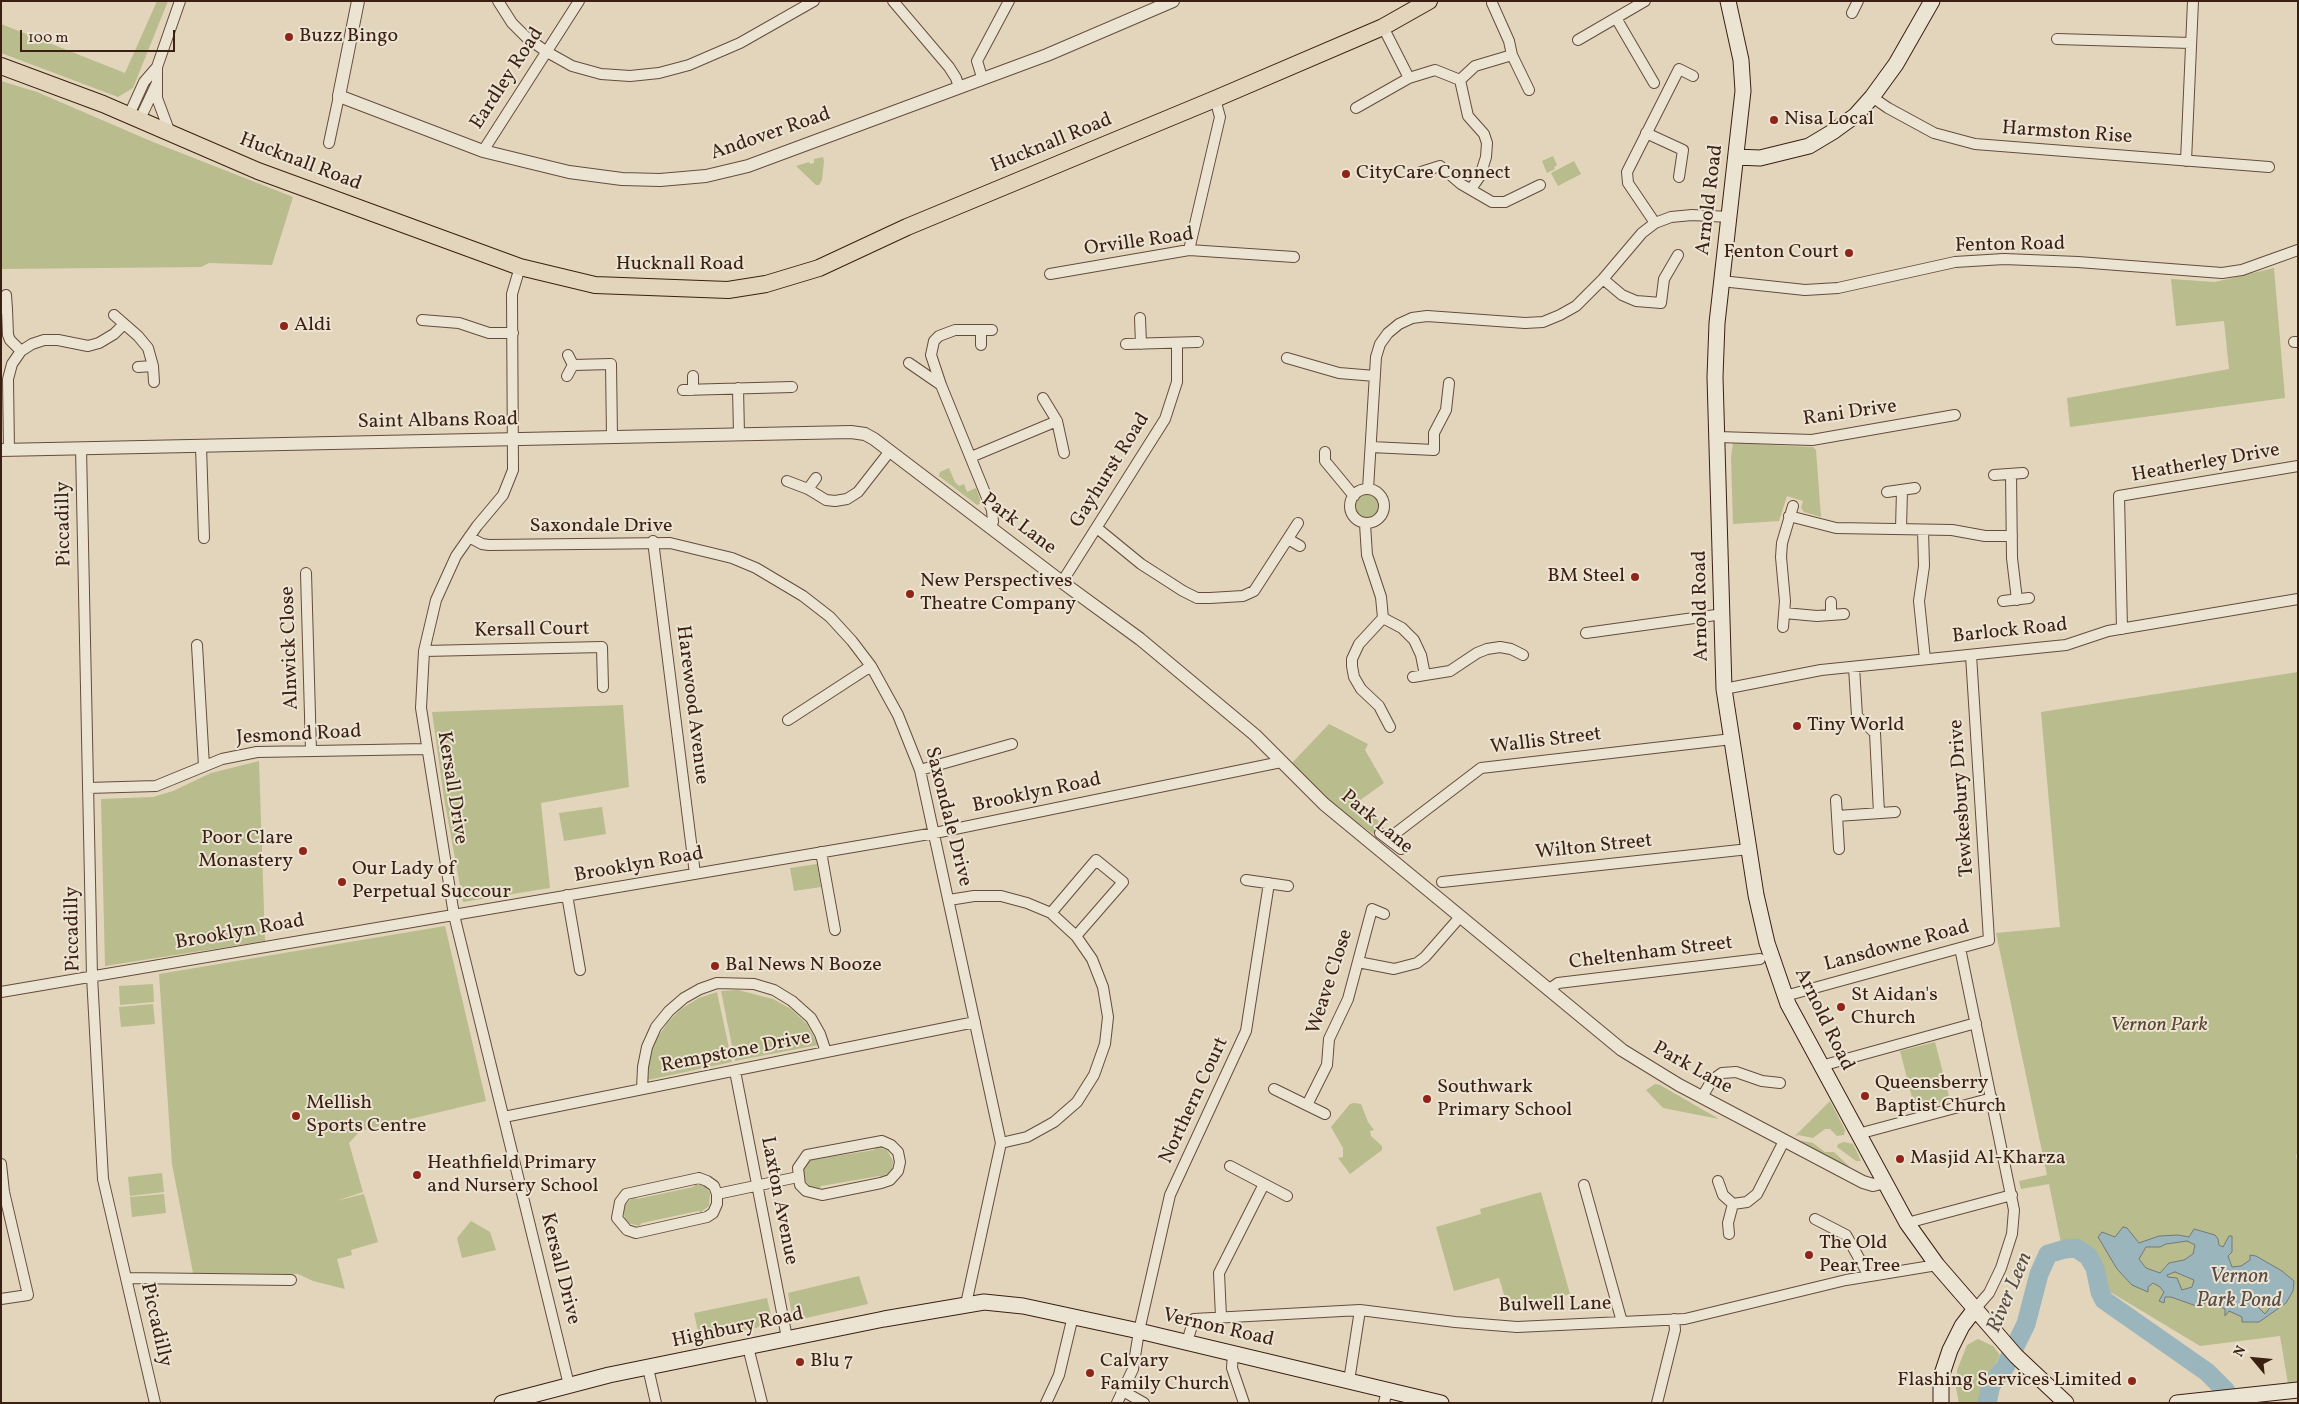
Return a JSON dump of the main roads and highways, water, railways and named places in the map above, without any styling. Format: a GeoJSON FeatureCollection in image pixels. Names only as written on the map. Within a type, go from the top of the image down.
{"type":"FeatureCollection","features":[{"type":"Feature","properties":{"kind":"main road","name":"Hucknall Road"},"geometry":{"type":"LineString","coordinates":[[1,66],[135,117],[258,171],[520,267],[595,285],[728,290],[766,284],[820,268],[907,227],[1383,27],[1429,1]]}},
{"type":"Feature","properties":{"kind":"main road","name":"Arnold Road"},"geometry":{"type":"LineString","coordinates":[[1728,1],[1741,60],[1743,91],[1717,323],[1715,377],[1724,689],[1756,895],[1767,943],[1785,996],[1907,1223],[1937,1264],[2012,1352],[2066,1403]]}},
{"type":"Feature","properties":{"kind":"main road"},"geometry":{"type":"LineString","coordinates":[[1736,158],[1760,158],[1809,146],[1856,115],[1896,64],[1932,1]]}},
{"type":"Feature","properties":{"kind":"main road","name":"Highbury Road"},"geometry":{"type":"LineString","coordinates":[[502,1403],[547,1397],[569,1385],[609,1375],[787,1338],[984,1302]]}},
{"type":"Feature","properties":{"kind":"main road","name":"Vernon Road"},"geometry":{"type":"LineString","coordinates":[[984,1302],[1024,1306],[1073,1316],[1349,1381],[1386,1396],[1441,1403]]}},
{"type":"Feature","properties":{"kind":"main road"},"geometry":{"type":"LineString","coordinates":[[1941,1403],[1941,1377],[1962,1326],[1975,1309]]}},
{"type":"Feature","properties":{"kind":"main road"},"geometry":{"type":"LineString","coordinates":[[1941,1377],[1950,1403]]}},
{"type":"Feature","properties":{"kind":"main road"},"geometry":{"type":"LineString","coordinates":[[2177,1403],[2298,1390]]}},
{"type":"Feature","properties":{"kind":"water","name":"Vernon Park Pond"},"geometry":{"type":"Polygon","coordinates":[[[2123,1227],[2127,1228],[2139,1243],[2159,1236],[2178,1235],[2189,1237],[2194,1229],[2215,1235],[2219,1245],[2223,1247],[2229,1236],[2232,1236],[2232,1252],[2228,1256],[2232,1267],[2241,1266],[2250,1260],[2250,1255],[2256,1256],[2282,1271],[2294,1281],[2293,1291],[2286,1303],[2259,1322],[2242,1322],[2242,1317],[2229,1311],[2225,1316],[2225,1309],[2206,1300],[2202,1308],[2171,1297],[2165,1297],[2164,1303],[2159,1301],[2164,1292],[2160,1287],[2153,1283],[2148,1287],[2148,1292],[2132,1285],[2117,1269],[2098,1237],[2102,1232],[2115,1237],[2123,1227]],[[2187,1241],[2166,1244],[2160,1247],[2146,1247],[2139,1259],[2146,1268],[2160,1273],[2169,1263],[2184,1260],[2193,1254],[2195,1245],[2187,1241]],[[2175,1272],[2167,1275],[2168,1277],[2177,1278],[2182,1290],[2192,1287],[2194,1280],[2175,1272]],[[2264,1302],[2257,1306],[2265,1314],[2272,1305],[2264,1302]]]}},
{"type":"Feature","properties":{"kind":"waterway","name":"River Leen"},"geometry":{"type":"LineString","coordinates":[[1987,1403],[1991,1385],[2005,1367],[2026,1324],[2039,1274],[2048,1254],[2076,1248],[2088,1256],[2095,1268],[2100,1292],[2104,1300],[2207,1372],[2226,1391]]}},
{"type":"Feature","properties":{"kind":"place","name":"Buzz Bingo"},"geometry":{"type":"Point","coordinates":[289,37]}},
{"type":"Feature","properties":{"kind":"place","name":"Nisa Local"},"geometry":{"type":"Point","coordinates":[1774,120]}},
{"type":"Feature","properties":{"kind":"place","name":"CityCare Connect"},"geometry":{"type":"Point","coordinates":[1346,174]}},
{"type":"Feature","properties":{"kind":"place","name":"Fenton Court"},"geometry":{"type":"Point","coordinates":[1849,253]}},
{"type":"Feature","properties":{"kind":"place","name":"Aldi"},"geometry":{"type":"Point","coordinates":[284,326]}},
{"type":"Feature","properties":{"kind":"place","name":"BM Steel"},"geometry":{"type":"Point","coordinates":[1635,577]}},
{"type":"Feature","properties":{"kind":"place","name":"New Perspectives Theatre Company"},"geometry":{"type":"Point","coordinates":[910,594]}},
{"type":"Feature","properties":{"kind":"place","name":"Tiny World"},"geometry":{"type":"Point","coordinates":[1797,726]}},
{"type":"Feature","properties":{"kind":"place","name":"Poor Clare Monastery"},"geometry":{"type":"Point","coordinates":[303,851]}},
{"type":"Feature","properties":{"kind":"place","name":"Our Lady of Perpetual Succour"},"geometry":{"type":"Point","coordinates":[342,882]}},
{"type":"Feature","properties":{"kind":"place","name":"Bal News N Booze"},"geometry":{"type":"Point","coordinates":[715,966]}},
{"type":"Feature","properties":{"kind":"place","name":"St Aidan's Church"},"geometry":{"type":"Point","coordinates":[1841,1007]}},
{"type":"Feature","properties":{"kind":"place","name":"Queensberry Baptist Church"},"geometry":{"type":"Point","coordinates":[1865,1096]}},
{"type":"Feature","properties":{"kind":"place","name":"Southwark Primary School"},"geometry":{"type":"Point","coordinates":[1427,1099]}},
{"type":"Feature","properties":{"kind":"place","name":"Mellish Sports Centre"},"geometry":{"type":"Point","coordinates":[296,1116]}},
{"type":"Feature","properties":{"kind":"place","name":"Masjid Al-Kharza"},"geometry":{"type":"Point","coordinates":[1900,1159]}},
{"type":"Feature","properties":{"kind":"place","name":"Heathfield Primary and Nursery School"},"geometry":{"type":"Point","coordinates":[417,1175]}},
{"type":"Feature","properties":{"kind":"place","name":"The Old Pear Tree"},"geometry":{"type":"Point","coordinates":[1809,1255]}},
{"type":"Feature","properties":{"kind":"place","name":"Blu 7"},"geometry":{"type":"Point","coordinates":[800,1362]}},
{"type":"Feature","properties":{"kind":"place","name":"Calvary Family Church"},"geometry":{"type":"Point","coordinates":[1090,1373]}},
{"type":"Feature","properties":{"kind":"place","name":"Flashing Services Limited"},"geometry":{"type":"Point","coordinates":[2132,1381]}},
{"type":"Feature","properties":{"kind":"park label","name":"Vernon Park"},"geometry":{"type":"Point","coordinates":[2159,1026]}}]}
